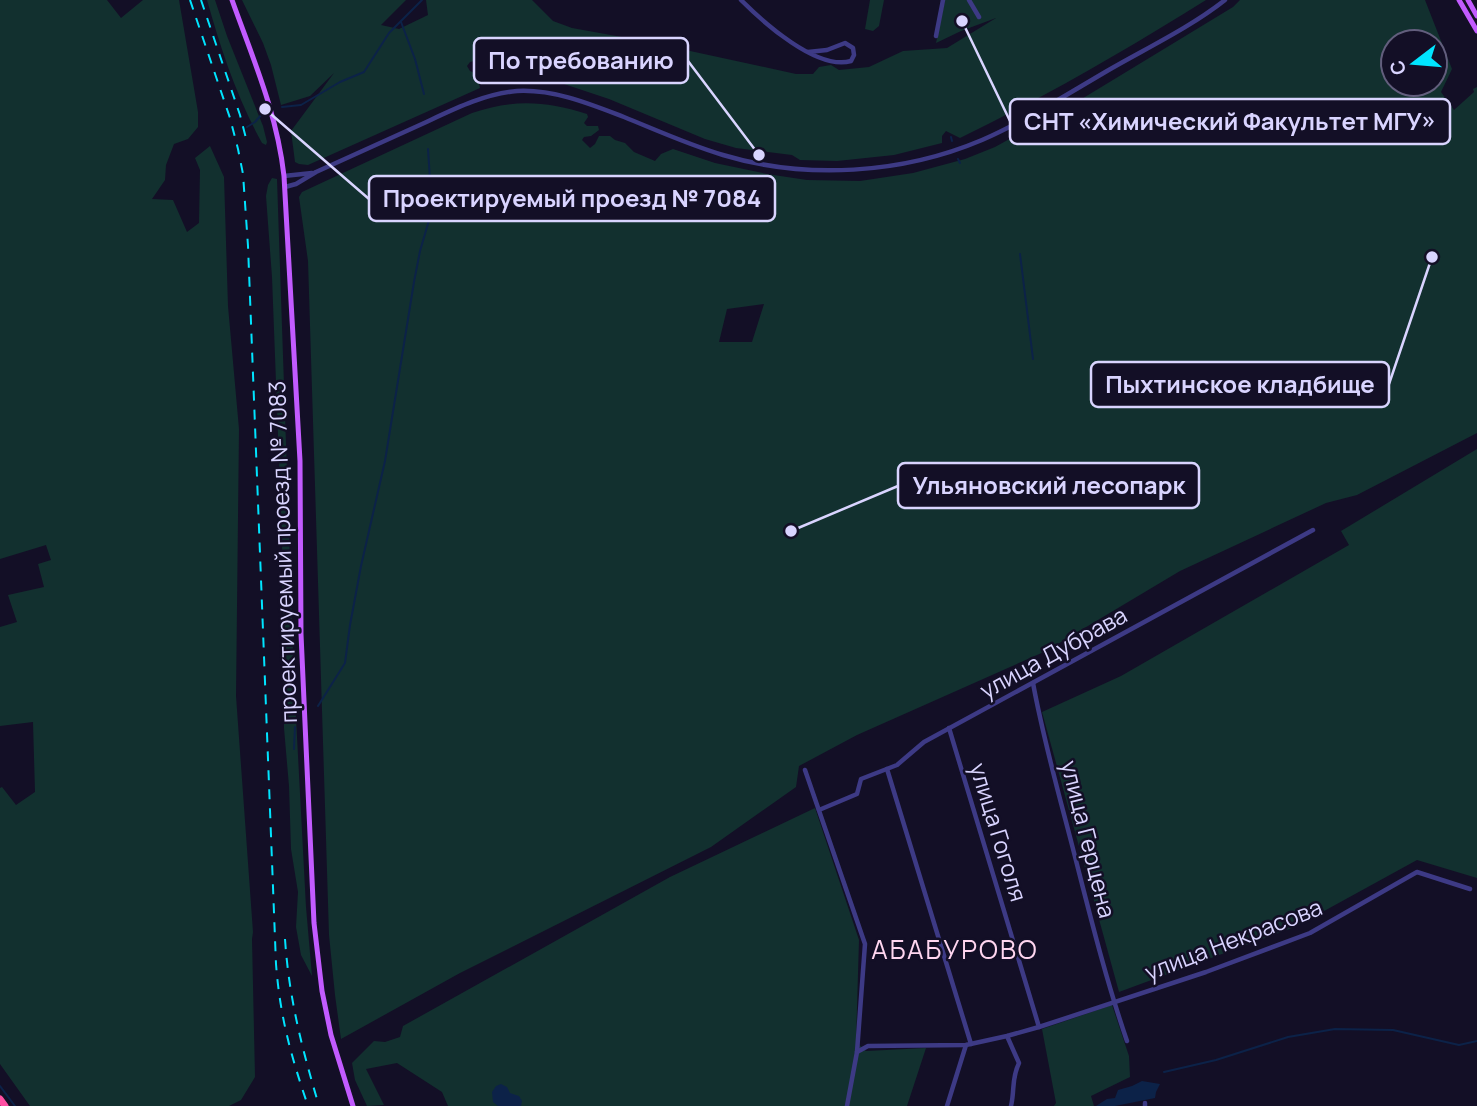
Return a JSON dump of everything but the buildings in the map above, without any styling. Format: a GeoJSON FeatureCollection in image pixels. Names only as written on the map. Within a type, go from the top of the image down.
{"type":"FeatureCollection","features":[{"type":"Feature","properties":{"kind":"highway"},"geometry":{"type":"LineString","coordinates":[[0,1098],[5,1106]]}},
{"type":"Feature","properties":{"kind":"main road","name":"проектируемый проезд № 7083"},"geometry":{"type":"LineString","coordinates":[[232,0],[273,114],[284,176],[300,461],[302,672],[314,923],[322,991],[331,1035],[353,1106]]}},
{"type":"Feature","properties":{"kind":"main road"},"geometry":{"type":"LineString","coordinates":[[1459,0],[1477,31]]}},
{"type":"Feature","properties":{"kind":"main road"},"geometry":{"type":"LineString","coordinates":[[1468,0],[1477,16]]}},
{"type":"Feature","properties":{"kind":"street"},"geometry":{"type":"LineString","coordinates":[[741,0],[772,29],[808,52],[816,57],[844,62],[853,58],[854,51],[845,43],[827,50],[808,52]]}},
{"type":"Feature","properties":{"kind":"street"},"geometry":{"type":"LineString","coordinates":[[936,36],[943,0]]}},
{"type":"Feature","properties":{"kind":"street"},"geometry":{"type":"LineString","coordinates":[[970,0],[979,17]]}},
{"type":"Feature","properties":{"kind":"street"},"geometry":{"type":"LineString","coordinates":[[285,187],[475,101],[518,91],[551,93],[575,99],[699,147],[754,162],[796,169],[826,170],[913,161],[958,149],[1004,129],[1174,33],[1225,0]]}},
{"type":"Feature","properties":{"kind":"street"},"geometry":{"type":"LineString","coordinates":[[284,176],[316,172]]}},
{"type":"Feature","properties":{"kind":"street","name":"улица Дубрава"},"geometry":{"type":"LineString","coordinates":[[819,810],[857,794],[862,779],[897,765],[924,742],[1313,530]]}},
{"type":"Feature","properties":{"kind":"street","name":"улица Герцена"},"geometry":{"type":"LineString","coordinates":[[1033,683],[1114,1002],[1127,1041]]}},
{"type":"Feature","properties":{"kind":"street","name":"улица Гоголя"},"geometry":{"type":"LineString","coordinates":[[949,728],[1039,1027]]}},
{"type":"Feature","properties":{"kind":"street"},"geometry":{"type":"LineString","coordinates":[[887,769],[969,1045],[947,1106]]}},
{"type":"Feature","properties":{"kind":"street"},"geometry":{"type":"LineString","coordinates":[[805,771],[864,944],[857,1052],[848,1106]]}},
{"type":"Feature","properties":{"kind":"street","name":"улица Некрасова"},"geometry":{"type":"LineString","coordinates":[[857,1052],[869,1046],[969,1045],[1039,1027],[1206,972],[1310,933],[1417,872],[1470,889]]}},
{"type":"Feature","properties":{"kind":"street"},"geometry":{"type":"LineString","coordinates":[[1007,1036],[1018,1063],[1012,1078],[1014,1091],[1011,1106]]}},
{"type":"Feature","properties":{"kind":"green space"},"geometry":{"type":"Polygon","coordinates":[[[0,0],[107,0],[121,18],[143,0],[179,0],[198,112],[198,127],[188,139],[174,144],[166,165],[165,180],[152,199],[173,200],[187,232],[199,223],[200,170],[195,158],[210,146],[224,177],[228,306],[239,429],[236,696],[253,932],[255,1077],[241,1100],[229,1106],[30,1106],[0,1064],[0,788],[2,787],[16,805],[35,792],[33,722],[0,726],[0,627],[17,622],[8,595],[44,587],[38,564],[51,560],[46,545],[0,559],[0,0]]]}},
{"type":"Feature","properties":{"kind":"green space"},"geometry":{"type":"Polygon","coordinates":[[[207,0],[215,0],[263,126],[266,145],[262,143],[237,91],[207,0]]]}},
{"type":"Feature","properties":{"kind":"green space"},"geometry":{"type":"Polygon","coordinates":[[[242,0],[406,0],[381,25],[399,29],[428,15],[426,0],[532,0],[553,21],[572,28],[796,74],[813,74],[819,67],[831,65],[839,70],[869,67],[903,51],[947,48],[996,18],[936,43],[945,0],[1206,0],[1085,72],[960,138],[946,131],[942,136],[942,143],[894,155],[837,161],[800,160],[792,155],[736,148],[705,139],[609,99],[558,82],[522,78],[508,53],[470,62],[467,66],[477,74],[480,88],[308,165],[295,162],[291,131],[334,73],[310,96],[281,105],[263,43],[242,0]]]}},
{"type":"Feature","properties":{"kind":"green space"},"geometry":{"type":"Polygon","coordinates":[[[870,0],[884,0],[879,26],[873,31],[865,29],[870,0]]]}},
{"type":"Feature","properties":{"kind":"green space"},"geometry":{"type":"Polygon","coordinates":[[[1240,0],[1425,0],[1436,28],[1379,28],[1379,98],[1445,98],[1454,110],[1477,87],[1477,433],[1357,495],[1326,503],[1180,571],[1046,651],[857,735],[799,766],[796,787],[711,847],[460,973],[341,1039],[329,935],[308,261],[299,197],[302,192],[472,113],[502,105],[543,104],[587,114],[584,123],[587,126],[598,126],[599,130],[582,140],[590,148],[599,136],[610,136],[625,143],[634,152],[655,161],[661,154],[673,149],[715,163],[767,174],[807,180],[860,181],[913,173],[965,159],[995,147],[1080,100],[1233,7],[1240,0]],[[764,304],[727,309],[719,342],[752,342],[764,304]]]}},
{"type":"Feature","properties":{"kind":"green space"},"geometry":{"type":"Polygon","coordinates":[[[272,178],[277,179],[294,680],[312,976],[301,955],[296,927],[298,892],[291,849],[284,728],[282,540],[272,277],[266,196],[272,178]]]}},
{"type":"Feature","properties":{"kind":"green space"},"geometry":{"type":"Polygon","coordinates":[[[1477,449],[1477,878],[1417,860],[1295,927],[1119,992],[1042,712],[1121,676],[1349,545],[1341,531],[1477,449]]]}},
{"type":"Feature","properties":{"kind":"green space"},"geometry":{"type":"Polygon","coordinates":[[[815,808],[859,940],[856,1042],[866,1051],[926,1048],[907,1106],[448,1106],[442,1092],[397,1063],[366,1069],[384,1105],[367,1106],[355,1080],[352,1063],[374,1041],[385,1042],[400,1037],[403,1026],[670,877],[815,808]]]}},
{"type":"Feature","properties":{"kind":"green space"},"geometry":{"type":"Polygon","coordinates":[[[1112,1005],[1129,1056],[1130,1077],[1091,1096],[1094,1106],[1054,1106],[1056,1103],[1042,1029],[1112,1005]]]}},
{"type":"Feature","properties":{"kind":"water"},"geometry":{"type":"Polygon","coordinates":[[[1142,1081],[1160,1084],[1155,1098],[1115,1106],[1096,1106],[1107,1099],[1115,1098],[1118,1090],[1142,1081]]]}},
{"type":"Feature","properties":{"kind":"water"},"geometry":{"type":"Polygon","coordinates":[[[501,1084],[507,1087],[510,1093],[519,1096],[521,1106],[498,1106],[493,1102],[492,1092],[501,1084]]]}},
{"type":"Feature","properties":{"kind":"waterway"},"geometry":{"type":"LineString","coordinates":[[282,107],[301,105],[340,82],[364,72],[389,33],[422,0]]}},
{"type":"Feature","properties":{"kind":"waterway"},"geometry":{"type":"LineString","coordinates":[[401,22],[424,94]]}},
{"type":"Feature","properties":{"kind":"waterway"},"geometry":{"type":"LineString","coordinates":[[247,127],[262,114]]}},
{"type":"Feature","properties":{"kind":"waterway"},"geometry":{"type":"LineString","coordinates":[[951,137],[952,141]]}},
{"type":"Feature","properties":{"kind":"waterway"},"geometry":{"type":"LineString","coordinates":[[318,706],[345,663],[361,566],[385,461],[414,282],[432,210],[428,149]]}},
{"type":"Feature","properties":{"kind":"waterway"},"geometry":{"type":"LineString","coordinates":[[958,159],[960,163]]}},
{"type":"Feature","properties":{"kind":"waterway"},"geometry":{"type":"LineString","coordinates":[[1020,254],[1033,359]]}},
{"type":"Feature","properties":{"kind":"waterway"},"geometry":{"type":"LineString","coordinates":[[294,749],[295,727]]}},
{"type":"Feature","properties":{"kind":"waterway"},"geometry":{"type":"LineString","coordinates":[[1164,1072],[1216,1060],[1288,1037],[1335,1029],[1393,1030],[1459,1045],[1477,1041]]}},
{"type":"Feature","properties":{"kind":"waterway"},"geometry":{"type":"LineString","coordinates":[[0,1086],[15,1106]]}},
{"type":"Feature","properties":{"kind":"railway"},"geometry":{"type":"LineString","coordinates":[[190,0],[230,118],[243,174],[276,964],[287,1036],[308,1106]]}},
{"type":"Feature","properties":{"kind":"railway"},"geometry":{"type":"LineString","coordinates":[[201,0],[247,142]]}},
{"type":"Feature","properties":{"kind":"railway"},"geometry":{"type":"LineString","coordinates":[[285,939],[297,1023],[319,1106]]}},
{"type":"Feature","properties":{"kind":"place","name":"СНТ «Химический Факультет МГУ»"},"geometry":{"type":"Point","coordinates":[962,21]}},
{"type":"Feature","properties":{"kind":"place","name":"Проектируемый проезд № 7084"},"geometry":{"type":"Point","coordinates":[265,109]}},
{"type":"Feature","properties":{"kind":"place","name":"По требованию"},"geometry":{"type":"Point","coordinates":[759,155]}},
{"type":"Feature","properties":{"kind":"place","name":"Пыхтинское кладбище"},"geometry":{"type":"Point","coordinates":[1432,257]}},
{"type":"Feature","properties":{"kind":"place","name":"Ульяновский лесопарк"},"geometry":{"type":"Point","coordinates":[791,531]}},
{"type":"Feature","properties":{"kind":"district","name":"АБАБУРОВО"},"geometry":{"type":"Point","coordinates":[955,949]}}]}
